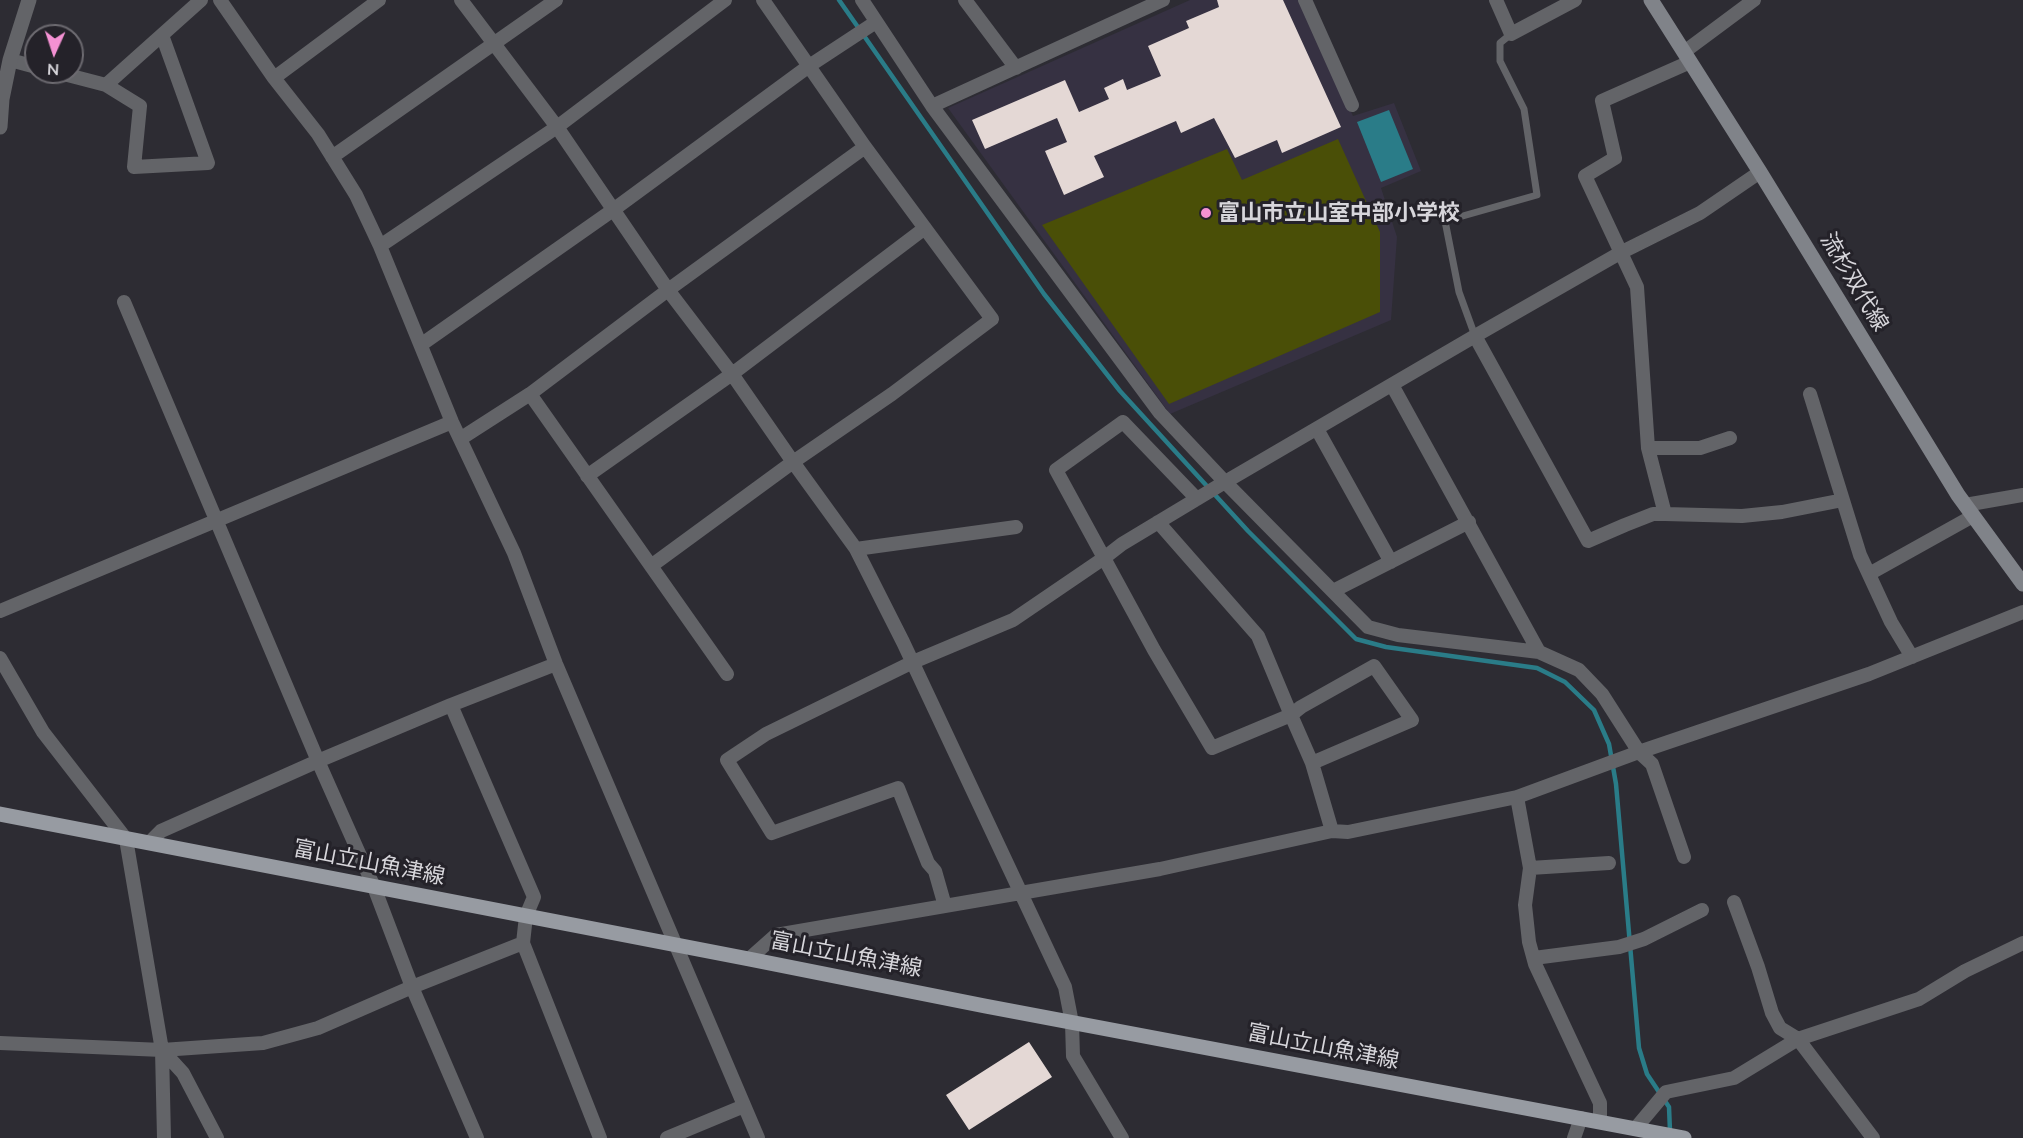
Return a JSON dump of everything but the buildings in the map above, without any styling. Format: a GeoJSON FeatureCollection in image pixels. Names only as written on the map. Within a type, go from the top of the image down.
{"type":"FeatureCollection","features":[{"type":"Feature","properties":{"kind":"main road","name":"流杉双代線"},"geometry":{"type":"LineString","coordinates":[[1650,0],[1760,172],[1969,511],[2023,584]]}},
{"type":"Feature","properties":{"kind":"main road","name":"富山立山魚津線"},"geometry":{"type":"LineString","coordinates":[[0,814],[1072,1023],[1681,1138]]}},
{"type":"Feature","properties":{"kind":"street"},"geometry":{"type":"LineString","coordinates":[[0,127],[1,106],[10,60],[28,0]]}},
{"type":"Feature","properties":{"kind":"street"},"geometry":{"type":"LineString","coordinates":[[106,85],[201,0]]}},
{"type":"Feature","properties":{"kind":"street"},"geometry":{"type":"LineString","coordinates":[[220,0],[274,78],[318,134],[356,195],[422,344],[452,422],[514,553],[556,664],[758,1138]]}},
{"type":"Feature","properties":{"kind":"street"},"geometry":{"type":"LineString","coordinates":[[274,78],[379,0]]}},
{"type":"Feature","properties":{"kind":"street"},"geometry":{"type":"LineString","coordinates":[[462,0],[557,127],[668,290],[732,374],[856,549],[913,662],[1065,987],[1072,1023],[1073,1056],[1122,1138]]}},
{"type":"Feature","properties":{"kind":"street"},"geometry":{"type":"LineString","coordinates":[[332,157],[556,0]]}},
{"type":"Feature","properties":{"kind":"street"},"geometry":{"type":"LineString","coordinates":[[380,246],[557,127],[725,0]]}},
{"type":"Feature","properties":{"kind":"street"},"geometry":{"type":"LineString","coordinates":[[651,566],[793,462],[892,394],[992,319],[865,147],[763,0]]}},
{"type":"Feature","properties":{"kind":"street"},"geometry":{"type":"LineString","coordinates":[[862,0],[874,24],[932,106],[1160,413],[1222,484],[1368,627],[1398,635],[1539,652],[1579,670],[1602,694],[1639,752],[1652,764],[1684,857]]}},
{"type":"Feature","properties":{"kind":"street"},"geometry":{"type":"LineString","coordinates":[[965,0],[1016,68]]}},
{"type":"Feature","properties":{"kind":"street"},"geometry":{"type":"LineString","coordinates":[[932,106],[1163,0]]}},
{"type":"Feature","properties":{"kind":"street"},"geometry":{"type":"LineString","coordinates":[[1305,0],[1353,105]]}},
{"type":"Feature","properties":{"kind":"street"},"geometry":{"type":"LineString","coordinates":[[1496,0],[1511,34],[1575,0]]}},
{"type":"Feature","properties":{"kind":"street"},"geometry":{"type":"LineString","coordinates":[[1665,514],[1648,448],[1637,287],[1585,176],[1615,158],[1602,101],[1687,57],[1754,0]]}},
{"type":"Feature","properties":{"kind":"street"},"geometry":{"type":"LineString","coordinates":[[422,344],[614,210],[809,66],[874,24]]}},
{"type":"Feature","properties":{"kind":"street"},"geometry":{"type":"LineString","coordinates":[[84,79],[106,85],[140,106],[134,167],[208,163],[162,35]]}},
{"type":"Feature","properties":{"kind":"street"},"geometry":{"type":"LineString","coordinates":[[10,60],[24,64]]}},
{"type":"Feature","properties":{"kind":"street"},"geometry":{"type":"LineString","coordinates":[[460,439],[530,394],[668,290],[865,147]]}},
{"type":"Feature","properties":{"kind":"street"},"geometry":{"type":"LineString","coordinates":[[945,906],[934,871],[928,863],[898,788],[772,833],[727,760],[766,734],[913,662],[1013,620],[1122,544],[1158,522],[1620,253],[1700,213],[1760,172]]}},
{"type":"Feature","properties":{"kind":"street"},"geometry":{"type":"LineString","coordinates":[[587,476],[732,374],[925,228]]}},
{"type":"Feature","properties":{"kind":"street"},"geometry":{"type":"LineString","coordinates":[[124,302],[318,761],[374,887],[412,987],[477,1138]]}},
{"type":"Feature","properties":{"kind":"street"},"geometry":{"type":"LineString","coordinates":[[1475,336],[1588,541],[1653,514],[1742,516],[1782,512],[1843,500]]}},
{"type":"Feature","properties":{"kind":"street"},"geometry":{"type":"LineString","coordinates":[[1392,385],[1539,652]]}},
{"type":"Feature","properties":{"kind":"street"},"geometry":{"type":"LineString","coordinates":[[530,394],[727,674]]}},
{"type":"Feature","properties":{"kind":"street"},"geometry":{"type":"LineString","coordinates":[[1810,394],[1860,555],[1891,622],[1912,657]]}},
{"type":"Feature","properties":{"kind":"street"},"geometry":{"type":"LineString","coordinates":[[0,611],[452,422]]}},
{"type":"Feature","properties":{"kind":"street"},"geometry":{"type":"LineString","coordinates":[[1199,498],[1123,422],[1056,471],[1154,650],[1212,748],[1291,715],[1301,707],[1374,666],[1412,720],[1312,763]]}},
{"type":"Feature","properties":{"kind":"street"},"geometry":{"type":"LineString","coordinates":[[1317,429],[1391,562]]}},
{"type":"Feature","properties":{"kind":"street"},"geometry":{"type":"LineString","coordinates":[[1648,448],[1700,448],[1730,438]]}},
{"type":"Feature","properties":{"kind":"street"},"geometry":{"type":"LineString","coordinates":[[1869,573],[1969,511],[2023,495]]}},
{"type":"Feature","properties":{"kind":"street"},"geometry":{"type":"LineString","coordinates":[[1158,522],[1258,636],[1312,763],[1332,831]]}},
{"type":"Feature","properties":{"kind":"street"},"geometry":{"type":"LineString","coordinates":[[1333,591],[1469,522]]}},
{"type":"Feature","properties":{"kind":"street"},"geometry":{"type":"LineString","coordinates":[[856,549],[1016,527]]}},
{"type":"Feature","properties":{"kind":"street"},"geometry":{"type":"LineString","coordinates":[[749,959],[776,935],[1160,869],[1332,831],[1348,832],[1517,797],[1639,752],[1859,678],[2023,612]]}},
{"type":"Feature","properties":{"kind":"street"},"geometry":{"type":"LineString","coordinates":[[0,658],[43,732],[126,839],[162,1050],[164,1138]]}},
{"type":"Feature","properties":{"kind":"street"},"geometry":{"type":"LineString","coordinates":[[149,843],[161,831],[318,761],[556,664]]}},
{"type":"Feature","properties":{"kind":"street"},"geometry":{"type":"LineString","coordinates":[[451,705],[534,897],[526,916],[523,943],[600,1138]]}},
{"type":"Feature","properties":{"kind":"street"},"geometry":{"type":"LineString","coordinates":[[1517,797],[1530,868],[1525,904],[1529,942],[1534,958],[1600,1103],[1600,1122]]}},
{"type":"Feature","properties":{"kind":"street"},"geometry":{"type":"LineString","coordinates":[[1530,868],[1609,863]]}},
{"type":"Feature","properties":{"kind":"street"},"geometry":{"type":"LineString","coordinates":[[1734,902],[1779,1028],[1798,1039],[1873,1138]]}},
{"type":"Feature","properties":{"kind":"street"},"geometry":{"type":"LineString","coordinates":[[1534,958],[1619,947],[1640,940],[1702,910]]}},
{"type":"Feature","properties":{"kind":"street"},"geometry":{"type":"LineString","coordinates":[[0,1043],[162,1050],[263,1042],[318,1028],[412,987],[523,943]]}},
{"type":"Feature","properties":{"kind":"street"},"geometry":{"type":"LineString","coordinates":[[1635,1129],[1666,1092],[1734,1078],[1798,1039],[1919,999],[1965,971],[2023,943]]}},
{"type":"Feature","properties":{"kind":"street"},"geometry":{"type":"LineString","coordinates":[[162,1050],[183,1073],[217,1138]]}},
{"type":"Feature","properties":{"kind":"street"},"geometry":{"type":"LineString","coordinates":[[667,1138],[744,1106]]}},
{"type":"Feature","properties":{"kind":"street"},"geometry":{"type":"LineString","coordinates":[[1574,1138],[1581,1118]]}},
{"type":"Feature","properties":{"kind":"lane"},"geometry":{"type":"LineString","coordinates":[[1475,336],[1459,292],[1445,221],[1538,195],[1524,109],[1500,61],[1500,43],[1511,34]]}},
{"type":"Feature","properties":{"kind":"shaded area","name":"富山市立山室中部小学校"},"geometry":{"type":"Polygon","coordinates":[[[1190,0],[1300,0],[1353,116],[1394,103],[1421,171],[1381,188],[1397,237],[1391,320],[1170,414],[948,108],[1190,0]]]}},
{"type":"Feature","properties":{"kind":"green space"},"geometry":{"type":"Polygon","coordinates":[[[1338,139],[1380,232],[1380,312],[1169,404],[1042,225],[1227,149],[1242,180],[1338,139]]]}},
{"type":"Feature","properties":{"kind":"water"},"geometry":{"type":"Polygon","coordinates":[[[1389,110],[1413,169],[1381,182],[1357,122],[1389,110]]]}},
{"type":"Feature","properties":{"kind":"waterway"},"geometry":{"type":"LineString","coordinates":[[839,0],[1044,294],[1120,391],[1248,531],[1356,639],[1386,647],[1537,668],[1565,682],[1594,710],[1609,744],[1616,784],[1639,1048],[1647,1074],[1669,1107],[1670,1131]]}},
{"type":"Feature","properties":{"kind":"place","name":"富山市立山室中部小学校"},"geometry":{"type":"Point","coordinates":[1206,213]}}]}
